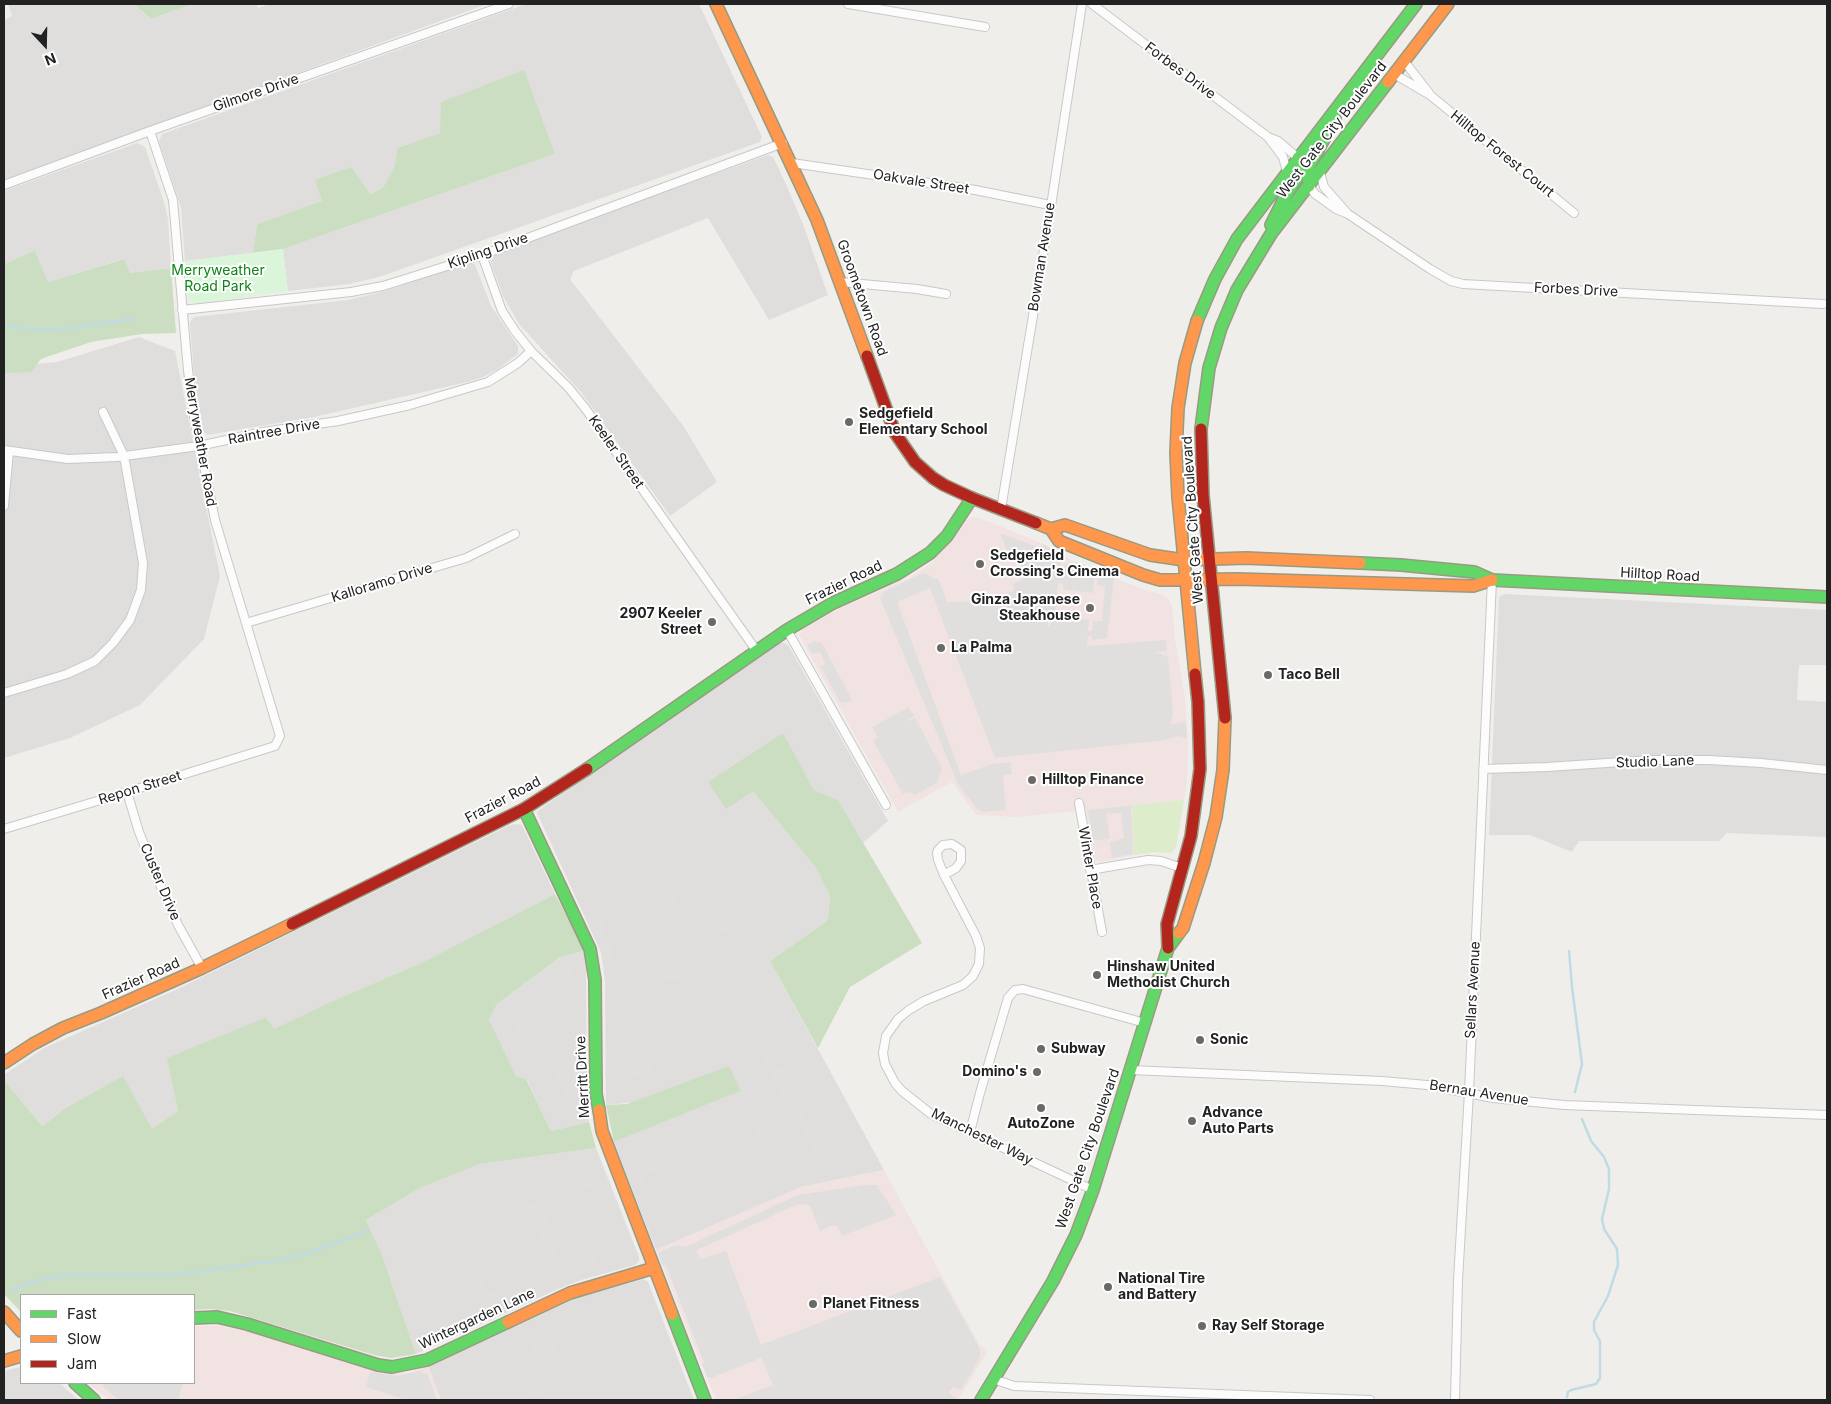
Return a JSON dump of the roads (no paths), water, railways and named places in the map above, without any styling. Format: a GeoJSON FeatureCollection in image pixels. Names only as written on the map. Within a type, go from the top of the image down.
{"type":"FeatureCollection","features":[{"type":"Feature","properties":{"kind":"main road","name":"Groometown Road"},"geometry":{"type":"LineString","coordinates":[[716,4],[817,220],[890,422],[901,443],[915,462],[944,485],[1051,529],[1059,541],[1143,576],[1164,581],[1186,581]]}},
{"type":"Feature","properties":{"kind":"main road","name":"West Gate City Boulevard"},"geometry":{"type":"LineString","coordinates":[[981,1400],[1053,1281],[1076,1235],[1093,1190],[1168,948],[1167,924],[1195,814],[1200,747],[1178,497],[1176,430],[1181,386],[1190,342],[1205,299],[1225,259],[1251,219],[1416,4]]}},
{"type":"Feature","properties":{"kind":"main road","name":"West Gate City Boulevard"},"geometry":{"type":"LineString","coordinates":[[1168,948],[1184,928],[1211,840],[1221,794],[1225,747],[1225,723],[1201,452],[1201,431],[1209,368],[1221,328],[1237,290],[1259,253],[1448,4]]}},
{"type":"Feature","properties":{"kind":"main road"},"geometry":{"type":"LineString","coordinates":[[1309,186],[1308,168],[1321,147],[1348,92]]}},
{"type":"Feature","properties":{"kind":"main road"},"geometry":{"type":"LineString","coordinates":[[1259,253],[1286,195],[1297,178],[1299,169],[1298,158]]}},
{"type":"Feature","properties":{"kind":"main road","name":"Frazier Road"},"geometry":{"type":"LineString","coordinates":[[4,1063],[33,1044],[63,1028],[202,968],[524,808],[582,772],[787,630],[833,603],[897,574],[919,561],[946,536],[972,498]]}},
{"type":"Feature","properties":{"kind":"main road","name":"Groometown Road"},"geometry":{"type":"LineString","coordinates":[[1051,529],[1065,525],[1150,555],[1184,560],[1209,559]]}},
{"type":"Feature","properties":{"kind":"main road","name":"Hilltop Road"},"geometry":{"type":"LineString","coordinates":[[1209,559],[1246,558],[1402,565],[1474,572],[1492,580]]}},
{"type":"Feature","properties":{"kind":"main road","name":"Hilltop Road"},"geometry":{"type":"LineString","coordinates":[[1186,581],[1238,579],[1473,586],[1492,580],[1827,597]]}},
{"type":"Feature","properties":{"kind":"main road","name":"Merritt Drive"},"geometry":{"type":"LineString","coordinates":[[524,808],[590,949],[595,980],[596,1094],[600,1124],[619,1179],[705,1400]]}},
{"type":"Feature","properties":{"kind":"main road","name":"Wintergarden Lane"},"geometry":{"type":"LineString","coordinates":[[195,1318],[217,1317],[247,1324],[378,1365],[392,1367],[426,1360],[576,1291],[654,1268]]}},
{"type":"Feature","properties":{"kind":"main road"},"geometry":{"type":"LineString","coordinates":[[4,1312],[20,1330]]}},
{"type":"Feature","properties":{"kind":"main road"},"geometry":{"type":"LineString","coordinates":[[4,1361],[20,1356]]}},
{"type":"Feature","properties":{"kind":"main road"},"geometry":{"type":"LineString","coordinates":[[76,1384],[94,1400]]}},
{"type":"Feature","properties":{"kind":"street","name":"Gilmore Drive"},"geometry":{"type":"LineString","coordinates":[[4,185],[150,131],[509,4]]}},
{"type":"Feature","properties":{"kind":"street"},"geometry":{"type":"LineString","coordinates":[[848,4],[985,27]]}},
{"type":"Feature","properties":{"kind":"street","name":"Bowman Avenue"},"geometry":{"type":"LineString","coordinates":[[1001,509],[1082,4]]}},
{"type":"Feature","properties":{"kind":"street","name":"Forbes Drive"},"geometry":{"type":"LineString","coordinates":[[1092,4],[1268,137],[1278,141],[1298,158]]}},
{"type":"Feature","properties":{"kind":"street","name":"Hilltop Forest Court"},"geometry":{"type":"LineString","coordinates":[[1404,61],[1430,95]]}},
{"type":"Feature","properties":{"kind":"street","name":"Hilltop Forest Court"},"geometry":{"type":"LineString","coordinates":[[1394,74],[1430,95],[1574,213]]}},
{"type":"Feature","properties":{"kind":"street","name":"Merryweather Road"},"geometry":{"type":"LineString","coordinates":[[150,131],[173,200],[190,389],[199,446],[215,520],[280,736],[275,746]]}},
{"type":"Feature","properties":{"kind":"street","name":"Forbes Drive"},"geometry":{"type":"LineString","coordinates":[[1268,137],[1283,157],[1287,172]]}},
{"type":"Feature","properties":{"kind":"street","name":"Kipling Drive"},"geometry":{"type":"LineString","coordinates":[[182,310],[351,292],[383,286],[482,255],[782,143]]}},
{"type":"Feature","properties":{"kind":"street","name":"Oakvale Street"},"geometry":{"type":"LineString","coordinates":[[792,163],[970,189],[1050,205]]}},
{"type":"Feature","properties":{"kind":"street","name":"Forbes Drive"},"geometry":{"type":"LineString","coordinates":[[1320,171],[1324,187],[1348,214]]}},
{"type":"Feature","properties":{"kind":"street","name":"Forbes Drive"},"geometry":{"type":"LineString","coordinates":[[1309,186],[1315,194],[1336,209],[1348,214],[1441,276],[1463,284],[1824,304]]}},
{"type":"Feature","properties":{"kind":"street","name":"Keeler Street"},"geometry":{"type":"LineString","coordinates":[[482,255],[502,311],[531,351],[568,387],[585,408],[756,650]]}},
{"type":"Feature","properties":{"kind":"street"},"geometry":{"type":"LineString","coordinates":[[840,282],[917,289],[946,294]]}},
{"type":"Feature","properties":{"kind":"street","name":"Raintree Drive"},"geometry":{"type":"LineString","coordinates":[[7,450],[68,459],[124,456],[199,446],[263,432],[338,421],[410,405],[488,382],[518,363],[531,351]]}},
{"type":"Feature","properties":{"kind":"street"},"geometry":{"type":"LineString","coordinates":[[4,693],[67,674],[95,660],[113,643],[130,620],[141,590],[143,563],[124,456],[103,412]]}},
{"type":"Feature","properties":{"kind":"street"},"geometry":{"type":"LineString","coordinates":[[4,506],[7,450]]}},
{"type":"Feature","properties":{"kind":"street","name":"Kalloramo Drive"},"geometry":{"type":"LineString","coordinates":[[246,624],[466,558],[515,534]]}},
{"type":"Feature","properties":{"kind":"street","name":"Sellars Avenue"},"geometry":{"type":"LineString","coordinates":[[1455,1400],[1458,1280],[1469,1092],[1492,580]]}},
{"type":"Feature","properties":{"kind":"street"},"geometry":{"type":"LineString","coordinates":[[787,630],[886,805]]}},
{"type":"Feature","properties":{"kind":"street","name":"Repon Street"},"geometry":{"type":"LineString","coordinates":[[4,829],[275,746]]}},
{"type":"Feature","properties":{"kind":"street","name":"Studio Lane"},"geometry":{"type":"LineString","coordinates":[[1483,769],[1547,768],[1652,760],[1709,760],[1827,770]]}},
{"type":"Feature","properties":{"kind":"street","name":"Custer Drive"},"geometry":{"type":"LineString","coordinates":[[127,792],[139,832],[161,888],[178,925],[202,968]]}},
{"type":"Feature","properties":{"kind":"street","name":"Winter Place"},"geometry":{"type":"LineString","coordinates":[[1079,803],[1102,932]]}},
{"type":"Feature","properties":{"kind":"street"},"geometry":{"type":"LineString","coordinates":[[1090,870],[1148,860],[1161,861],[1182,868]]}},
{"type":"Feature","properties":{"kind":"street","name":"Manchester Way"},"geometry":{"type":"LineString","coordinates":[[944,875],[976,936],[980,948],[979,964],[973,976],[963,985],[924,1001],[909,1010],[898,1020],[886,1036],[883,1053],[885,1064],[895,1084],[931,1114],[1093,1190]]}},
{"type":"Feature","properties":{"kind":"street"},"geometry":{"type":"LineString","coordinates":[[970,1132],[1008,998],[1015,990],[1023,989],[1146,1023]]}},
{"type":"Feature","properties":{"kind":"street","name":"Bernau Avenue"},"geometry":{"type":"LineString","coordinates":[[1131,1070],[1382,1081],[1427,1085],[1500,1098],[1564,1105],[1827,1116]]}},
{"type":"Feature","properties":{"kind":"street"},"geometry":{"type":"LineString","coordinates":[[993,1379],[1014,1386],[1370,1400]]}},
{"type":"Feature","properties":{"kind":"waterway"},"geometry":{"type":"LineString","coordinates":[[4,325],[32,330],[59,330],[132,319]]}},
{"type":"Feature","properties":{"kind":"waterway"},"geometry":{"type":"LineString","coordinates":[[1569,951],[1582,1064],[1575,1092]]}},
{"type":"Feature","properties":{"kind":"waterway"},"geometry":{"type":"LineString","coordinates":[[1567,1397],[1568,1392],[1571,1390],[1596,1384],[1600,1378],[1600,1341],[1594,1330],[1594,1322],[1608,1296],[1618,1265],[1617,1249],[1604,1229],[1602,1219],[1609,1189],[1609,1169],[1604,1157],[1591,1141],[1582,1119]]}},
{"type":"Feature","properties":{"kind":"waterway"},"geometry":{"type":"LineString","coordinates":[[11,1291],[35,1281],[68,1275],[173,1275],[273,1261],[306,1254],[367,1231]]}},
{"type":"Feature","properties":{"kind":"place","name":"Sedgefield Elementary School"},"geometry":{"type":"Point","coordinates":[849,422]}},
{"type":"Feature","properties":{"kind":"place","name":"Sedgefield Crossing's Cinema"},"geometry":{"type":"Point","coordinates":[980,564]}},
{"type":"Feature","properties":{"kind":"place","name":"Ginza Japanese Steakhouse"},"geometry":{"type":"Point","coordinates":[1090,608]}},
{"type":"Feature","properties":{"kind":"place","name":"2907 Keeler Street"},"geometry":{"type":"Point","coordinates":[712,622]}},
{"type":"Feature","properties":{"kind":"place","name":"La Palma"},"geometry":{"type":"Point","coordinates":[941,648]}},
{"type":"Feature","properties":{"kind":"place","name":"Taco Bell"},"geometry":{"type":"Point","coordinates":[1268,675]}},
{"type":"Feature","properties":{"kind":"place","name":"Hilltop Finance"},"geometry":{"type":"Point","coordinates":[1032,780]}},
{"type":"Feature","properties":{"kind":"place","name":"Hinshaw United Methodist Church"},"geometry":{"type":"Point","coordinates":[1097,975]}},
{"type":"Feature","properties":{"kind":"place","name":"Sonic"},"geometry":{"type":"Point","coordinates":[1200,1040]}},
{"type":"Feature","properties":{"kind":"place","name":"Subway"},"geometry":{"type":"Point","coordinates":[1041,1049]}},
{"type":"Feature","properties":{"kind":"place","name":"Domino's"},"geometry":{"type":"Point","coordinates":[1037,1072]}},
{"type":"Feature","properties":{"kind":"place","name":"AutoZone"},"geometry":{"type":"Point","coordinates":[1041,1108]}},
{"type":"Feature","properties":{"kind":"place","name":"Advance Auto Parts"},"geometry":{"type":"Point","coordinates":[1192,1121]}},
{"type":"Feature","properties":{"kind":"place","name":"National Tire and Battery"},"geometry":{"type":"Point","coordinates":[1108,1287]}},
{"type":"Feature","properties":{"kind":"place","name":"Planet Fitness"},"geometry":{"type":"Point","coordinates":[813,1304]}},
{"type":"Feature","properties":{"kind":"place","name":"Ray Self Storage"},"geometry":{"type":"Point","coordinates":[1202,1326]}},
{"type":"Feature","properties":{"kind":"park label","name":"Merryweather Road Park"},"geometry":{"type":"Point","coordinates":[218,280]}}]}
